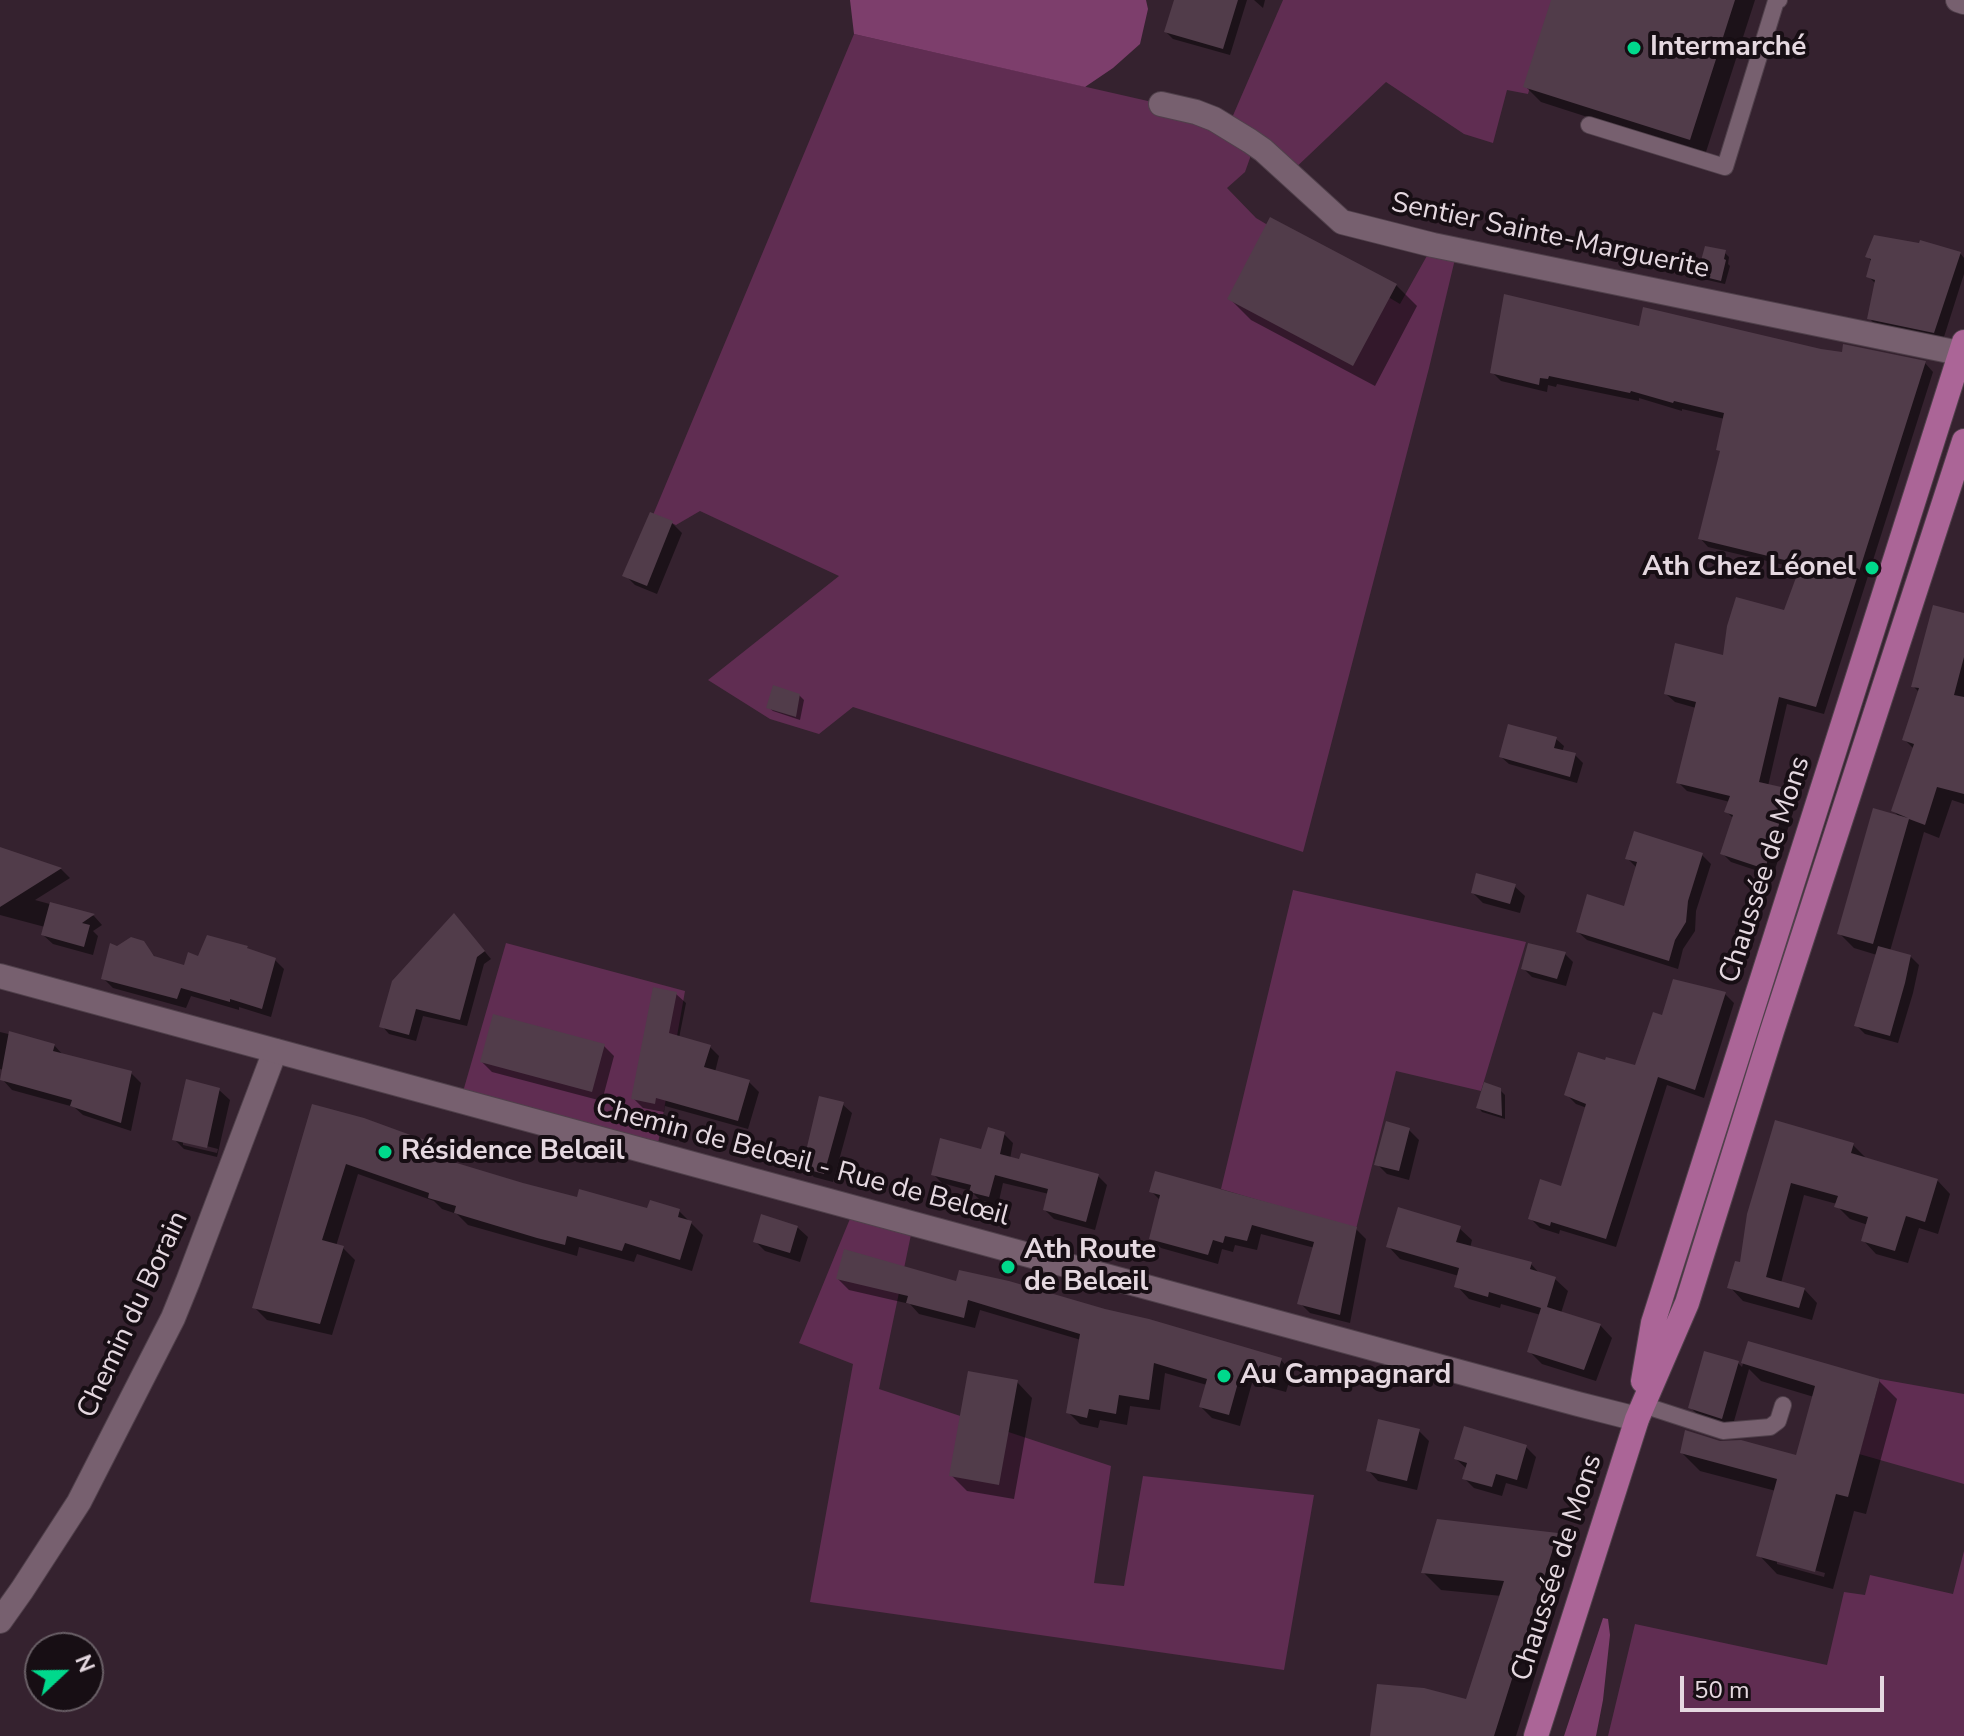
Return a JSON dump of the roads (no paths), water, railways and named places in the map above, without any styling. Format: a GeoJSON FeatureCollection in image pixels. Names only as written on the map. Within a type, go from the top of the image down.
{"type":"FeatureCollection","features":[{"type":"Feature","properties":{"kind":"main road","name":"Chaussée de Mons"},"geometry":{"type":"LineString","coordinates":[[1640,1412],[1653,1323],[1963,350]]}},
{"type":"Feature","properties":{"kind":"main road","name":"Chaussée de Mons"},"geometry":{"type":"LineString","coordinates":[[1536,1736],[1640,1412],[1687,1303],[1964,441]]}},
{"type":"Feature","properties":{"kind":"street"},"geometry":{"type":"LineString","coordinates":[[1958,0],[1964,2]]}},
{"type":"Feature","properties":{"kind":"street","name":"Sentier Sainte-Marguerite"},"geometry":{"type":"LineString","coordinates":[[1161,104],[1214,119],[1250,141],[1342,222],[1433,245],[1963,350]]}},
{"type":"Feature","properties":{"kind":"street","name":"Chemin de Belœil - Rue de Belœil"},"geometry":{"type":"LineString","coordinates":[[0,976],[1578,1404],[1640,1412]]}},
{"type":"Feature","properties":{"kind":"street","name":"Chemin du Borain"},"geometry":{"type":"LineString","coordinates":[[0,1621],[79,1502],[173,1318],[275,1051]]}},
{"type":"Feature","properties":{"kind":"lane"},"geometry":{"type":"LineString","coordinates":[[1589,125],[1725,167],[1776,1],[1779,0]]}},
{"type":"Feature","properties":{"kind":"lane"},"geometry":{"type":"LineString","coordinates":[[1640,1412],[1723,1431],[1770,1427],[1778,1421],[1783,1405]]}},
{"type":"Feature","properties":{"kind":"place","name":"Intermarché"},"geometry":{"type":"Point","coordinates":[1634,48]}},
{"type":"Feature","properties":{"kind":"place","name":"Ath Chez Léonel"},"geometry":{"type":"Point","coordinates":[1872,568]}},
{"type":"Feature","properties":{"kind":"place","name":"Résidence Belœil"},"geometry":{"type":"Point","coordinates":[385,1152]}},
{"type":"Feature","properties":{"kind":"place","name":"Ath Route de Belœil"},"geometry":{"type":"Point","coordinates":[1008,1267]}},
{"type":"Feature","properties":{"kind":"place","name":"Au Campagnard"},"geometry":{"type":"Point","coordinates":[1224,1376]}}]}
